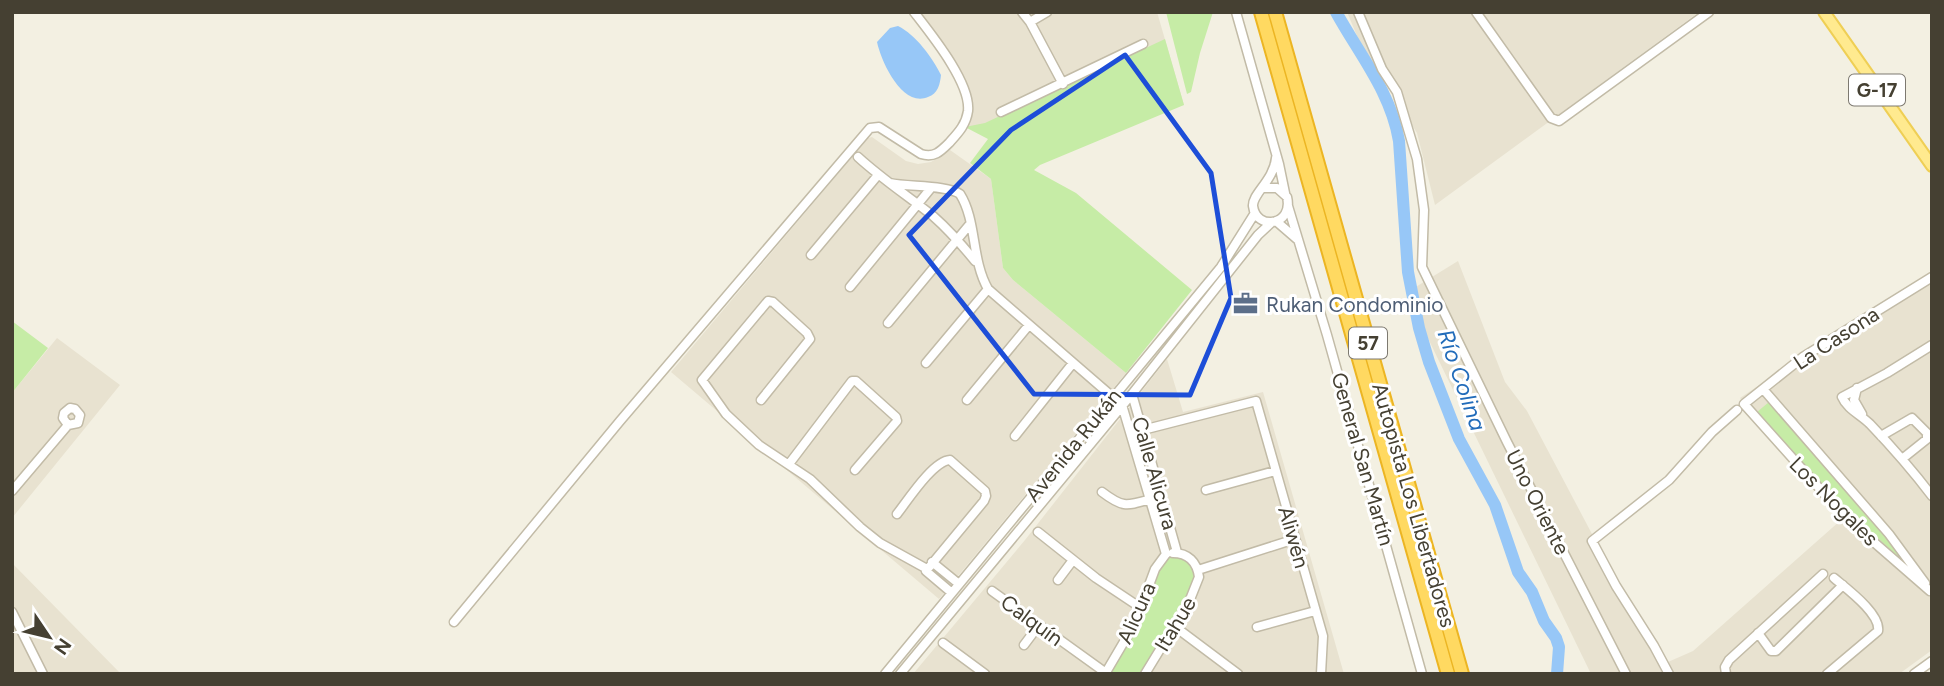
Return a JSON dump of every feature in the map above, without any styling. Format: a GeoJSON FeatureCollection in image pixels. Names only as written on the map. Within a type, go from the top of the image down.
{"type":"FeatureCollection","features":[{"type":"Feature","properties":{"kind":"highway","name":"Autopista Los Libertadores"},"geometry":{"type":"LineString","coordinates":[[1261,12],[1448,674]]}},
{"type":"Feature","properties":{"kind":"highway","name":"Autopista Los Libertadores"},"geometry":{"type":"LineString","coordinates":[[1275,12],[1462,674]]}},
{"type":"Feature","properties":{"kind":"main road","name":"G-17"},"geometry":{"type":"LineString","coordinates":[[1824,12],[1932,166]]}},
{"type":"Feature","properties":{"kind":"street"},"geometry":{"type":"LineString","coordinates":[[454,622],[620,421],[870,128],[879,127],[921,154],[929,156],[940,152],[960,131],[967,113],[967,99],[943,49],[914,12]]}},
{"type":"Feature","properties":{"kind":"street"},"geometry":{"type":"LineString","coordinates":[[1022,12],[1063,84]]}},
{"type":"Feature","properties":{"kind":"street"},"geometry":{"type":"LineString","coordinates":[[1030,22],[1047,12]]}},
{"type":"Feature","properties":{"kind":"street"},"geometry":{"type":"LineString","coordinates":[[1236,12],[1288,205],[1283,217],[1274,222]]}},
{"type":"Feature","properties":{"kind":"street","name":"Uno Oriente"},"geometry":{"type":"LineString","coordinates":[[1358,12],[1382,69],[1396,92],[1417,159],[1424,210],[1422,267],[1507,442],[1626,674]]}},
{"type":"Feature","properties":{"kind":"street"},"geometry":{"type":"LineString","coordinates":[[1476,12],[1551,118],[1557,121],[1564,120],[1703,14]]}},
{"type":"Feature","properties":{"kind":"street"},"geometry":{"type":"LineString","coordinates":[[1001,112],[1143,44]]}},
{"type":"Feature","properties":{"kind":"street"},"geometry":{"type":"LineString","coordinates":[[1276,155],[1274,170],[1254,199],[1255,213],[1261,219],[1274,222],[1292,233],[1301,245]]}},
{"type":"Feature","properties":{"kind":"street"},"geometry":{"type":"LineString","coordinates":[[859,157],[958,240],[976,264],[988,289],[1122,405]]}},
{"type":"Feature","properties":{"kind":"street"},"geometry":{"type":"LineString","coordinates":[[811,255],[878,175]]}},
{"type":"Feature","properties":{"kind":"street"},"geometry":{"type":"LineString","coordinates":[[890,183],[948,188],[960,194],[970,224],[976,264]]}},
{"type":"Feature","properties":{"kind":"street"},"geometry":{"type":"LineString","coordinates":[[850,287],[932,188]]}},
{"type":"Feature","properties":{"kind":"street"},"geometry":{"type":"LineString","coordinates":[[1263,188],[1277,188],[1284,193]]}},
{"type":"Feature","properties":{"kind":"street","name":"General San Martín"},"geometry":{"type":"LineString","coordinates":[[1288,205],[1422,674]]}},
{"type":"Feature","properties":{"kind":"street","name":"Avenida Rukán"},"geometry":{"type":"LineString","coordinates":[[885,674],[1186,311],[1221,267],[1255,213]]}},
{"type":"Feature","properties":{"kind":"street","name":"Avenida Rukán"},"geometry":{"type":"LineString","coordinates":[[900,674],[1132,394],[1258,235],[1274,222]]}},
{"type":"Feature","properties":{"kind":"street"},"geometry":{"type":"LineString","coordinates":[[888,323],[970,224]]}},
{"type":"Feature","properties":{"kind":"street","name":"La Casona"},"geometry":{"type":"LineString","coordinates":[[1669,674],[1592,541],[1669,480],[1712,432],[1803,357],[1932,277]]}},
{"type":"Feature","properties":{"kind":"street"},"geometry":{"type":"LineString","coordinates":[[926,363],[988,289]]}},
{"type":"Feature","properties":{"kind":"street"},"geometry":{"type":"LineString","coordinates":[[761,400],[810,339],[807,333],[773,302],[768,301],[702,380],[726,414],[741,429],[759,445],[822,489],[880,543],[959,584]]}},
{"type":"Feature","properties":{"kind":"street"},"geometry":{"type":"LineString","coordinates":[[1186,311],[1193,317]]}},
{"type":"Feature","properties":{"kind":"street"},"geometry":{"type":"LineString","coordinates":[[967,400],[1029,325]]}},
{"type":"Feature","properties":{"kind":"street"},"geometry":{"type":"LineString","coordinates":[[1932,345],[1857,388],[1854,400],[1863,416],[1932,496]]}},
{"type":"Feature","properties":{"kind":"street"},"geometry":{"type":"LineString","coordinates":[[1015,436],[1073,363]]}},
{"type":"Feature","properties":{"kind":"street"},"geometry":{"type":"LineString","coordinates":[[789,464],[852,381],[856,381],[896,417],[897,421],[855,470]]}},
{"type":"Feature","properties":{"kind":"street","name":"Los Nogales"},"geometry":{"type":"LineString","coordinates":[[1763,389],[1889,534],[1931,593]]}},
{"type":"Feature","properties":{"kind":"street","name":"Calle Alicura"},"geometry":{"type":"LineString","coordinates":[[1132,394],[1177,552]]}},
{"type":"Feature","properties":{"kind":"street","name":"Aliwén"},"geometry":{"type":"LineString","coordinates":[[1143,430],[1256,401],[1323,636],[1321,674]]}},
{"type":"Feature","properties":{"kind":"street","name":"Calle Alicura"},"geometry":{"type":"LineString","coordinates":[[1122,405],[1166,554]]}},
{"type":"Feature","properties":{"kind":"street","name":"Los Nogales"},"geometry":{"type":"LineString","coordinates":[[1741,407],[1845,517],[1931,593]]}},
{"type":"Feature","properties":{"kind":"street"},"geometry":{"type":"LineString","coordinates":[[1881,436],[1912,418],[1927,433],[1927,439],[1902,459]]}},
{"type":"Feature","properties":{"kind":"street"},"geometry":{"type":"LineString","coordinates":[[12,491],[68,425]]}},
{"type":"Feature","properties":{"kind":"street"},"geometry":{"type":"LineString","coordinates":[[1131,433],[1143,430]]}},
{"type":"Feature","properties":{"kind":"street"},"geometry":{"type":"LineString","coordinates":[[897,514],[935,467],[945,460],[950,460],[985,491],[984,501],[928,567]]}},
{"type":"Feature","properties":{"kind":"street"},"geometry":{"type":"LineString","coordinates":[[1206,490],[1275,471]]}},
{"type":"Feature","properties":{"kind":"street"},"geometry":{"type":"LineString","coordinates":[[1102,492],[1117,503],[1127,506],[1151,499]]}},
{"type":"Feature","properties":{"kind":"street"},"geometry":{"type":"LineString","coordinates":[[1017,514],[1026,522]]}},
{"type":"Feature","properties":{"kind":"street"},"geometry":{"type":"LineString","coordinates":[[1038,532],[1141,608]]}},
{"type":"Feature","properties":{"kind":"street"},"geometry":{"type":"LineString","coordinates":[[1198,570],[1295,539]]}},
{"type":"Feature","properties":{"kind":"street"},"geometry":{"type":"LineString","coordinates":[[1166,554],[1177,552]]}},
{"type":"Feature","properties":{"kind":"street","name":"Itahue"},"geometry":{"type":"LineString","coordinates":[[1145,674],[1196,587],[1198,570],[1188,556],[1177,552]]}},
{"type":"Feature","properties":{"kind":"street","name":"Alicura"},"geometry":{"type":"LineString","coordinates":[[1105,673],[1124,645],[1155,569],[1166,554]]}},
{"type":"Feature","properties":{"kind":"street"},"geometry":{"type":"LineString","coordinates":[[1058,580],[1073,560]]}},
{"type":"Feature","properties":{"kind":"street"},"geometry":{"type":"LineString","coordinates":[[928,567],[952,593]]}},
{"type":"Feature","properties":{"kind":"street"},"geometry":{"type":"LineString","coordinates":[[1726,674],[1728,660],[1824,574]]}},
{"type":"Feature","properties":{"kind":"street"},"geometry":{"type":"LineString","coordinates":[[1827,674],[1878,631],[1879,627],[1876,617],[1834,578]]}},
{"type":"Feature","properties":{"kind":"street"},"geometry":{"type":"LineString","coordinates":[[1758,633],[1771,651],[1776,652],[1843,585]]}},
{"type":"Feature","properties":{"kind":"street","name":"Calquín"},"geometry":{"type":"LineString","coordinates":[[992,591],[1105,673]]}},
{"type":"Feature","properties":{"kind":"street"},"geometry":{"type":"LineString","coordinates":[[1257,627],[1315,611]]}},
{"type":"Feature","properties":{"kind":"street"},"geometry":{"type":"LineString","coordinates":[[12,612],[43,674]]}},
{"type":"Feature","properties":{"kind":"street"},"geometry":{"type":"LineString","coordinates":[[1024,645],[1039,625]]}},
{"type":"Feature","properties":{"kind":"street"},"geometry":{"type":"LineString","coordinates":[[1174,626],[1238,674]]}},
{"type":"Feature","properties":{"kind":"street"},"geometry":{"type":"LineString","coordinates":[[921,630],[930,638]]}},
{"type":"Feature","properties":{"kind":"street"},"geometry":{"type":"LineString","coordinates":[[943,643],[985,674]]}},
{"type":"Feature","properties":{"kind":"street"},"geometry":{"type":"LineString","coordinates":[[1914,674],[1930,666]]}},
{"type":"Feature","properties":{"kind":"highlighted area"},"geometry":{"type":"Polygon","coordinates":[[[1125,55],[1211,173],[1231,298],[1190,395],[1034,394],[909,235],[1011,130],[1125,55]]]}},
{"type":"Feature","properties":{"kind":"shaded area"},"geometry":{"type":"Polygon","coordinates":[[[918,12],[1157,12],[1184,105],[965,127],[964,77],[947,47],[918,12]]]}},
{"type":"Feature","properties":{"kind":"shaded area"},"geometry":{"type":"Polygon","coordinates":[[[1347,12],[1699,12],[1435,205],[1417,133],[1360,43],[1347,12]]]}},
{"type":"Feature","properties":{"kind":"shaded area"},"geometry":{"type":"Polygon","coordinates":[[[872,137],[906,161],[918,164],[931,162],[950,150],[991,179],[1003,268],[1013,280],[1126,373],[939,599],[671,372],[868,138],[872,137]]]}},
{"type":"Feature","properties":{"kind":"shaded area"},"geometry":{"type":"Polygon","coordinates":[[[1458,261],[1505,382],[1527,411],[1666,674],[1591,674],[1406,293],[1458,261]]]}},
{"type":"Feature","properties":{"kind":"shaded area"},"geometry":{"type":"Polygon","coordinates":[[[1932,275],[1932,650],[1899,674],[1672,674],[1668,662],[1693,651],[1841,520],[1740,398],[1932,275]]]}},
{"type":"Feature","properties":{"kind":"shaded area"},"geometry":{"type":"Polygon","coordinates":[[[57,338],[120,385],[12,518],[12,393],[57,338]]]}},
{"type":"Feature","properties":{"kind":"shaded area"},"geometry":{"type":"Polygon","coordinates":[[[1167,359],[1183,412],[1263,392],[1344,674],[913,674],[1025,540],[1167,359]]]}},
{"type":"Feature","properties":{"kind":"shaded area"},"geometry":{"type":"Polygon","coordinates":[[[12,563],[121,674],[12,674],[12,563]]]}},
{"type":"Feature","properties":{"kind":"green space"},"geometry":{"type":"Polygon","coordinates":[[[1166,12],[1213,12],[1191,92],[1187,94],[1166,12]]]}},
{"type":"Feature","properties":{"kind":"green space"},"geometry":{"type":"Polygon","coordinates":[[[1165,39],[1184,105],[1040,165],[1034,170],[1076,193],[1192,290],[1126,373],[1013,280],[1003,268],[991,179],[970,163],[988,139],[965,127],[985,123],[1165,39]]]}},
{"type":"Feature","properties":{"kind":"green space"},"geometry":{"type":"Polygon","coordinates":[[[12,321],[48,348],[12,393],[12,321]]]}},
{"type":"Feature","properties":{"kind":"green space"},"geometry":{"type":"Polygon","coordinates":[[[1769,402],[1904,558],[1901,559],[1838,502],[1757,412],[1769,402]]]}},
{"type":"Feature","properties":{"kind":"green space"},"geometry":{"type":"Polygon","coordinates":[[[1179,556],[1195,569],[1190,589],[1173,621],[1139,674],[1109,674],[1138,625],[1159,567],[1169,558],[1179,556]]]}},
{"type":"Feature","properties":{"kind":"water"},"geometry":{"type":"Polygon","coordinates":[[[898,26],[923,47],[941,75],[938,88],[931,96],[919,99],[910,96],[901,89],[888,71],[877,42],[890,28],[898,26]]]}},
{"type":"Feature","properties":{"kind":"waterway","name":"Río Colina"},"geometry":{"type":"LineString","coordinates":[[1336,12],[1382,90],[1395,123],[1399,141],[1408,272],[1429,362],[1459,439],[1495,505],[1518,572],[1532,592],[1544,621],[1556,638],[1559,647],[1557,674]]}},
{"type":"Feature","properties":{"kind":"place","name":"Rukan Condominio"},"geometry":{"type":"Point","coordinates":[1246,304]}}]}
